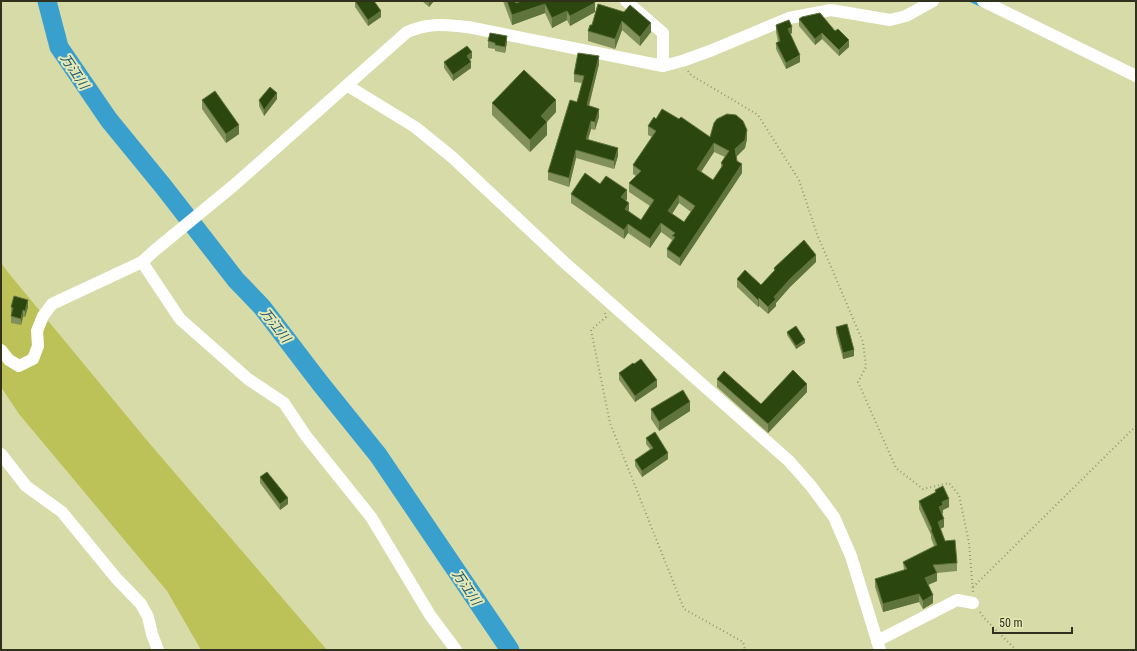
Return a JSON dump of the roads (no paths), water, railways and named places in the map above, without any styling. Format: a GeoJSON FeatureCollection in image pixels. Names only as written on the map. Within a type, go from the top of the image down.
{"type":"FeatureCollection","features":[{"type":"Feature","properties":{"kind":"street"},"geometry":{"type":"LineString","coordinates":[[626,1],[663,33],[663,66]]}},
{"type":"Feature","properties":{"kind":"street"},"geometry":{"type":"LineString","coordinates":[[1,350],[9,360],[19,366],[33,359],[38,346],[37,331],[43,316],[52,304],[142,262],[233,186],[348,86],[407,32],[421,26],[443,24],[468,27],[663,66],[682,61],[789,18],[831,10],[890,20],[906,16],[933,1]]}},
{"type":"Feature","properties":{"kind":"street"},"geometry":{"type":"LineString","coordinates":[[983,1],[1136,76]]}},
{"type":"Feature","properties":{"kind":"street"},"geometry":{"type":"LineString","coordinates":[[348,86],[415,127],[452,158],[564,262],[789,461],[812,486],[834,517],[851,556],[879,645],[957,600],[973,603]]}},
{"type":"Feature","properties":{"kind":"street"},"geometry":{"type":"LineString","coordinates":[[142,262],[180,319],[248,379],[284,403],[306,436],[371,518],[430,615],[456,650]]}},
{"type":"Feature","properties":{"kind":"street"},"geometry":{"type":"LineString","coordinates":[[1,454],[26,486],[62,512],[116,578],[141,604],[148,617],[158,650]]}},
{"type":"Feature","properties":{"kind":"waterway","name":"万江川"},"geometry":{"type":"LineString","coordinates":[[47,1],[59,47],[109,120],[163,186],[236,280],[262,307],[320,383],[378,455],[510,650]]}},
{"type":"Feature","properties":{"kind":"waterway"},"geometry":{"type":"LineString","coordinates":[[971,1],[980,5]]}}]}
